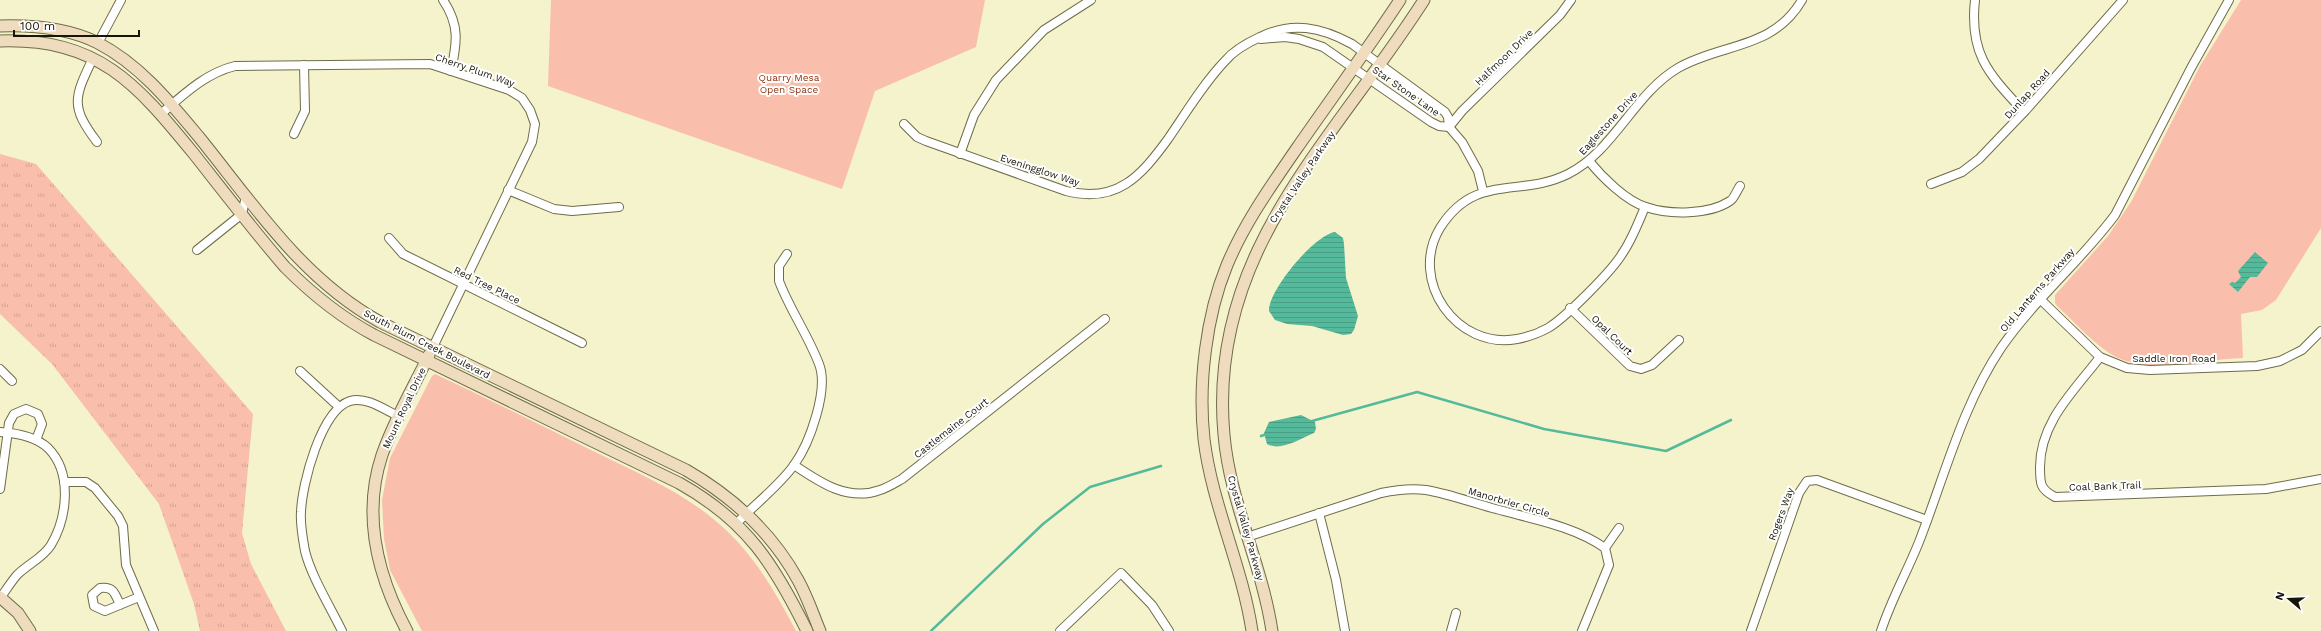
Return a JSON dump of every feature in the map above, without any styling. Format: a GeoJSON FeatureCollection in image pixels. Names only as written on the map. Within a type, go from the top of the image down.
{"type":"FeatureCollection","features":[{"type":"Feature","properties":{"kind":"street"},"geometry":{"type":"LineString","coordinates":[[98,43],[121,0]]}},
{"type":"Feature","properties":{"kind":"street"},"geometry":{"type":"LineString","coordinates":[[443,0],[454,22],[457,42],[452,71]]}},
{"type":"Feature","properties":{"kind":"street"},"geometry":{"type":"LineString","coordinates":[[960,154],[978,106],[996,80],[1044,30],[1091,0]]}},
{"type":"Feature","properties":{"kind":"street","name":"Crystal Valley Parkway"},"geometry":{"type":"LineString","coordinates":[[1252,631],[1245,596],[1212,486],[1204,438],[1204,379],[1214,306],[1228,264],[1254,212],[1400,0]]}},
{"type":"Feature","properties":{"kind":"street","name":"Crystal Valley Parkway"},"geometry":{"type":"LineString","coordinates":[[1272,631],[1264,591],[1231,482],[1223,430],[1223,381],[1233,318],[1246,274],[1265,232],[1291,190],[1424,0]]}},
{"type":"Feature","properties":{"kind":"street","name":"Halfmoon Drive"},"geometry":{"type":"LineString","coordinates":[[1449,127],[1462,111],[1560,15],[1571,0]]}},
{"type":"Feature","properties":{"kind":"street","name":"Eaglestone Drive"},"geometry":{"type":"LineString","coordinates":[[1645,207],[1622,255],[1612,268],[1549,327],[1518,339],[1502,340],[1485,338],[1467,330],[1442,307],[1434,292],[1430,274],[1430,254],[1436,235],[1446,218],[1462,202],[1483,191],[1549,181],[1568,174],[1589,161],[1657,84],[1678,68],[1699,59],[1744,45],[1772,33],[1798,7],[1802,0]]}},
{"type":"Feature","properties":{"kind":"street"},"geometry":{"type":"LineString","coordinates":[[1975,0],[1972,23],[1977,46],[1990,74],[2024,112]]}},
{"type":"Feature","properties":{"kind":"street","name":"Dunlap Road"},"geometry":{"type":"LineString","coordinates":[[1931,184],[1962,172],[1979,159],[2024,112],[2123,0]]}},
{"type":"Feature","properties":{"kind":"street","name":"Old Lanterns Parkway"},"geometry":{"type":"LineString","coordinates":[[1881,631],[1983,380],[2001,348],[2041,300],[2099,236],[2115,215],[2191,68],[2229,0]]}},
{"type":"Feature","properties":{"kind":"street","name":"South Plum Creek Boulevard"},"geometry":{"type":"LineString","coordinates":[[0,26],[53,29],[98,43],[137,69],[172,104],[296,257],[328,287],[365,313],[686,470],[715,488],[747,513],[763,530],[789,564],[799,582],[820,631]]}},
{"type":"Feature","properties":{"kind":"street","name":"Eveningglow Way"},"geometry":{"type":"LineString","coordinates":[[904,124],[917,137],[960,154],[1076,193],[1097,194],[1116,190],[1132,181],[1146,168],[1226,60],[1255,40],[1278,29],[1308,28],[1335,35],[1364,52],[1380,64]]}},
{"type":"Feature","properties":{"kind":"street","name":"Eveningglow Way"},"geometry":{"type":"LineString","coordinates":[[1255,40],[1285,37],[1313,43],[1354,67]]}},
{"type":"Feature","properties":{"kind":"street","name":"South Plum Creek Boulevard"},"geometry":{"type":"LineString","coordinates":[[0,41],[50,43],[73,49],[93,58],[121,75],[161,114],[285,267],[330,308],[357,326],[679,483],[704,498],[737,524],[776,572],[807,631]]}},
{"type":"Feature","properties":{"kind":"street"},"geometry":{"type":"LineString","coordinates":[[93,58],[84,78],[77,102],[86,126],[97,142]]}},
{"type":"Feature","properties":{"kind":"street","name":"Cherry Plum Way"},"geometry":{"type":"LineString","coordinates":[[161,114],[207,76],[220,69],[235,66],[430,64],[509,90],[522,98],[530,110],[535,124],[532,142],[462,284],[433,347]]}},
{"type":"Feature","properties":{"kind":"street","name":"Star Stone Lane"},"geometry":{"type":"LineString","coordinates":[[1380,64],[1436,104],[1448,118],[1449,127],[1470,155],[1478,171],[1483,191]]}},
{"type":"Feature","properties":{"kind":"street"},"geometry":{"type":"LineString","coordinates":[[294,134],[305,110],[304,65]]}},
{"type":"Feature","properties":{"kind":"street","name":"Star Stone Lane"},"geometry":{"type":"LineString","coordinates":[[1354,67],[1431,122],[1439,126],[1449,127]]}},
{"type":"Feature","properties":{"kind":"street"},"geometry":{"type":"LineString","coordinates":[[1589,161],[1606,182],[1645,207],[1693,213],[1715,208],[1732,201],[1740,186]]}},
{"type":"Feature","properties":{"kind":"street"},"geometry":{"type":"LineString","coordinates":[[508,190],[554,209],[572,212],[619,207]]}},
{"type":"Feature","properties":{"kind":"street"},"geometry":{"type":"LineString","coordinates":[[197,250],[242,214],[246,196]]}},
{"type":"Feature","properties":{"kind":"street","name":"Red Tree Place"},"geometry":{"type":"LineString","coordinates":[[388,238],[403,254],[582,343]]}},
{"type":"Feature","properties":{"kind":"street"},"geometry":{"type":"LineString","coordinates":[[737,524],[794,465],[805,444],[820,404],[822,386],[820,365],[779,281],[779,266],[787,254]]}},
{"type":"Feature","properties":{"kind":"street","name":"Saddle Iron Road"},"geometry":{"type":"LineString","coordinates":[[2041,300],[2100,357],[2127,368],[2150,370],[2257,366],[2280,361],[2302,350],[2321,331]]}},
{"type":"Feature","properties":{"kind":"street","name":"Opal Court"},"geometry":{"type":"LineString","coordinates":[[1570,308],[1630,366],[1641,369],[1652,365],[1679,340]]}},
{"type":"Feature","properties":{"kind":"street","name":"Castlemaine Court"},"geometry":{"type":"LineString","coordinates":[[794,465],[823,485],[840,491],[857,493],[879,491],[902,479],[1105,319]]}},
{"type":"Feature","properties":{"kind":"street","name":"Mount Royal Drive"},"geometry":{"type":"LineString","coordinates":[[407,631],[383,580],[376,549],[373,518],[378,470],[398,416],[433,347]]}},
{"type":"Feature","properties":{"kind":"street","name":"Coal Bank Trail"},"geometry":{"type":"LineString","coordinates":[[2100,357],[2055,415],[2043,438],[2040,458],[2040,480],[2044,491],[2055,497],[2266,489],[2321,479]]}},
{"type":"Feature","properties":{"kind":"street"},"geometry":{"type":"LineString","coordinates":[[0,369],[12,381]]}},
{"type":"Feature","properties":{"kind":"street"},"geometry":{"type":"LineString","coordinates":[[300,371],[338,406]]}},
{"type":"Feature","properties":{"kind":"street"},"geometry":{"type":"LineString","coordinates":[[342,631],[306,553],[300,514],[306,474],[314,452],[338,406],[351,400],[366,401],[398,416]]}},
{"type":"Feature","properties":{"kind":"street"},"geometry":{"type":"LineString","coordinates":[[0,489],[4,432],[14,414],[26,409],[32,410],[38,414],[42,424],[36,440]]}},
{"type":"Feature","properties":{"kind":"street"},"geometry":{"type":"LineString","coordinates":[[4,432],[36,440],[48,448],[56,460],[64,482],[65,492],[61,523],[50,546],[18,575],[1,597],[18,613],[30,631]]}},
{"type":"Feature","properties":{"kind":"street","name":"Rogers Way"},"geometry":{"type":"LineString","coordinates":[[1751,631],[1799,493],[1807,481],[1811,479],[1817,480],[1927,520]]}},
{"type":"Feature","properties":{"kind":"street"},"geometry":{"type":"LineString","coordinates":[[64,482],[86,482],[95,488],[118,516],[123,526],[126,565],[154,631]]}},
{"type":"Feature","properties":{"kind":"street","name":"Manorbrier Circle"},"geometry":{"type":"LineString","coordinates":[[1247,537],[1381,493],[1398,489],[1425,490],[1566,529],[1593,539],[1605,548]]}},
{"type":"Feature","properties":{"kind":"street"},"geometry":{"type":"LineString","coordinates":[[1319,513],[1336,580],[1345,631]]}},
{"type":"Feature","properties":{"kind":"street"},"geometry":{"type":"LineString","coordinates":[[1582,631],[1609,565],[1605,548],[1619,528]]}},
{"type":"Feature","properties":{"kind":"street"},"geometry":{"type":"LineString","coordinates":[[1060,631],[1121,573],[1152,605],[1169,631]]}},
{"type":"Feature","properties":{"kind":"street"},"geometry":{"type":"LineString","coordinates":[[120,605],[139,597]]}},
{"type":"Feature","properties":{"kind":"street"},"geometry":{"type":"LineString","coordinates":[[1451,631],[1456,613]]}},
{"type":"Feature","properties":{"kind":"green space","name":"Quarry Mesa Open Space"},"geometry":{"type":"Polygon","coordinates":[[[551,0],[985,0],[976,47],[875,91],[842,189],[548,86],[551,0]]]}},
{"type":"Feature","properties":{"kind":"green space"},"geometry":{"type":"Polygon","coordinates":[[[2241,0],[2321,0],[2321,228],[2276,300],[2262,310],[2241,314],[2243,358],[2161,365],[2130,362],[2116,357],[2093,341],[2058,307],[2055,303],[2055,295],[2108,236],[2131,202],[2200,66],[2241,0]]]}},
{"type":"Feature","properties":{"kind":"green space"},"geometry":{"type":"Polygon","coordinates":[[[0,154],[36,164],[253,414],[242,533],[251,564],[286,631],[200,631],[194,604],[159,504],[52,364],[0,314],[0,154]]]}},
{"type":"Feature","properties":{"kind":"green space"},"geometry":{"type":"Polygon","coordinates":[[[435,374],[664,486],[697,507],[728,532],[749,555],[782,604],[796,631],[422,631],[390,570],[384,539],[382,500],[390,458],[432,376],[435,374]]]}},
{"type":"Feature","properties":{"kind":"water"},"geometry":{"type":"Polygon","coordinates":[[[1335,232],[1343,238],[1346,278],[1358,316],[1354,330],[1351,334],[1343,335],[1312,326],[1287,324],[1275,320],[1269,311],[1276,291],[1284,278],[1294,265],[1316,243],[1326,235],[1335,232]]]}},
{"type":"Feature","properties":{"kind":"water"},"geometry":{"type":"Polygon","coordinates":[[[2255,252],[2268,263],[2257,277],[2250,277],[2238,292],[2229,284],[2232,282],[2235,283],[2241,277],[2238,271],[2255,252]]]}},
{"type":"Feature","properties":{"kind":"water"},"geometry":{"type":"Polygon","coordinates":[[[1301,415],[1315,422],[1316,429],[1314,433],[1285,445],[1273,446],[1267,444],[1264,433],[1269,422],[1301,415]]]}},
{"type":"Feature","properties":{"kind":"waterway"},"geometry":{"type":"LineString","coordinates":[[1312,421],[1417,392],[1544,429],[1666,451],[1731,420]]}},
{"type":"Feature","properties":{"kind":"waterway"},"geometry":{"type":"LineString","coordinates":[[1261,436],[1267,434]]}},
{"type":"Feature","properties":{"kind":"waterway"},"geometry":{"type":"LineString","coordinates":[[931,631],[1043,524],[1090,487],[1161,466]]}}]}
